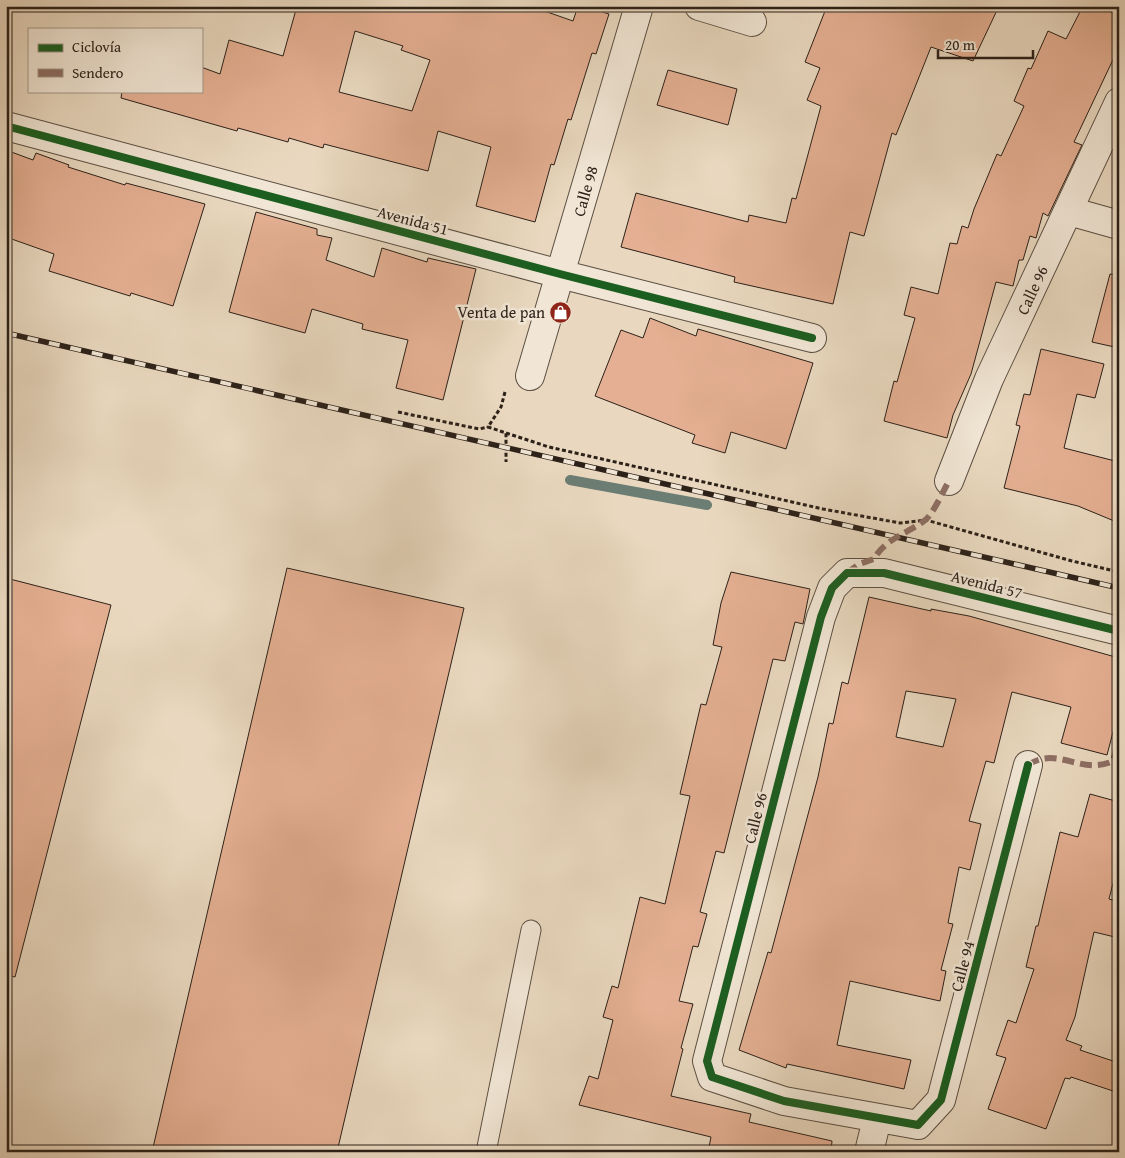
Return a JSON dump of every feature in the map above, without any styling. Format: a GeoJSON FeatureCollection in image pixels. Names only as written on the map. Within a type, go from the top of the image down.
{"type":"FeatureCollection","features":[{"type":"Feature","properties":{"kind":"street","name":"Calle 98"},"geometry":{"type":"LineString","coordinates":[[518,380],[560,274],[639,6]]}},
{"type":"Feature","properties":{"kind":"street"},"geometry":{"type":"LineString","coordinates":[[699,6],[752,22]]}},
{"type":"Feature","properties":{"kind":"street","name":"Calle 96"},"geometry":{"type":"LineString","coordinates":[[949,481],[989,379],[1119,102]]}},
{"type":"Feature","properties":{"kind":"street","name":"Avenida 51"},"geometry":{"type":"LineString","coordinates":[[6,126],[560,274],[812,338]]}},
{"type":"Feature","properties":{"kind":"street"},"geometry":{"type":"LineString","coordinates":[[1069,211],[1119,226]]}},
{"type":"Feature","properties":{"kind":"street","name":"Avenida 57"},"geometry":{"type":"LineString","coordinates":[[847,573],[884,572],[1119,631]]}},
{"type":"Feature","properties":{"kind":"street","name":"Calle 96"},"geometry":{"type":"LineString","coordinates":[[847,573],[832,588],[821,617],[707,1061],[712,1077],[784,1101],[877,1119]]}},
{"type":"Feature","properties":{"kind":"street","name":"Calle 94"},"geometry":{"type":"LineString","coordinates":[[877,1119],[918,1125],[941,1100],[1028,765]]}},
{"type":"Feature","properties":{"kind":"street"},"geometry":{"type":"LineString","coordinates":[[868,1152],[877,1119]]}},
{"type":"Feature","properties":{"kind":"lane"},"geometry":{"type":"LineString","coordinates":[[486,1152],[531,930]]}},
{"type":"Feature","properties":{"kind":"path"},"geometry":{"type":"LineString","coordinates":[[488,427],[518,380]]}},
{"type":"Feature","properties":{"kind":"path"},"geometry":{"type":"LineString","coordinates":[[398,412],[479,429],[488,427],[549,447],[823,509],[900,524],[926,520],[1072,562],[1119,572]]}},
{"type":"Feature","properties":{"kind":"path"},"geometry":{"type":"LineString","coordinates":[[506,433],[506,462]]}},
{"type":"Feature","properties":{"kind":"building"},"geometry":{"type":"Polygon","coordinates":[[[297,6],[530,6],[573,21],[578,6],[609,14],[596,54],[592,53],[571,120],[568,119],[554,165],[551,164],[535,222],[476,206],[491,147],[438,131],[428,171],[324,144],[323,148],[289,138],[288,142],[238,128],[237,131],[121,98],[122,92],[202,92],[202,67],[220,74],[229,40],[283,56],[297,6]],[[355,31],[339,92],[412,111],[430,60],[401,50],[403,46],[355,31]]]}},
{"type":"Feature","properties":{"kind":"building"},"geometry":{"type":"Polygon","coordinates":[[[827,6],[999,6],[973,61],[931,47],[896,135],[892,133],[864,236],[850,232],[833,304],[734,282],[735,277],[621,247],[636,193],[748,222],[749,215],[786,223],[792,198],[796,199],[821,106],[807,100],[820,68],[805,62],[827,6]]]}},
{"type":"Feature","properties":{"kind":"building"},"geometry":{"type":"Polygon","coordinates":[[[1083,6],[1098,6],[1119,16],[1119,47],[1074,142],[1082,145],[1048,216],[1043,213],[1036,238],[1030,236],[1023,260],[1019,260],[1013,286],[996,282],[971,374],[953,415],[947,438],[884,421],[894,381],[897,382],[915,318],[904,315],[911,287],[938,294],[950,243],[957,244],[962,226],[968,228],[997,154],[1001,156],[1024,106],[1014,101],[1028,68],[1031,69],[1048,31],[1066,39],[1083,6]]]}},
{"type":"Feature","properties":{"kind":"building"},"geometry":{"type":"Polygon","coordinates":[[[668,70],[737,89],[728,125],[657,105],[668,70]]]}},
{"type":"Feature","properties":{"kind":"building"},"geometry":{"type":"Polygon","coordinates":[[[6,150],[33,160],[36,153],[69,165],[68,167],[125,185],[126,183],[205,204],[173,306],[131,293],[130,296],[49,271],[54,254],[6,237],[6,150]]]}},
{"type":"Feature","properties":{"kind":"building"},"geometry":{"type":"Polygon","coordinates":[[[256,212],[317,229],[317,235],[332,238],[326,260],[374,277],[382,248],[427,262],[428,258],[476,269],[443,400],[396,388],[408,340],[362,329],[363,324],[312,309],[305,333],[229,312],[256,212]]]}},
{"type":"Feature","properties":{"kind":"building"},"geometry":{"type":"Polygon","coordinates":[[[1110,274],[1119,275],[1119,348],[1092,342],[1110,274]]]}},
{"type":"Feature","properties":{"kind":"building"},"geometry":{"type":"Polygon","coordinates":[[[650,318],[696,336],[698,329],[813,363],[786,449],[731,432],[725,453],[692,443],[695,435],[595,396],[621,330],[643,338],[650,318]]]}},
{"type":"Feature","properties":{"kind":"building"},"geometry":{"type":"Polygon","coordinates":[[[1041,349],[1104,364],[1095,398],[1077,394],[1064,448],[1119,462],[1119,523],[1078,506],[1004,488],[1020,426],[1016,425],[1024,394],[1030,395],[1041,349]]]}},
{"type":"Feature","properties":{"kind":"building"},"geometry":{"type":"Polygon","coordinates":[[[287,568],[464,608],[337,1152],[152,1152],[287,568]]]}},
{"type":"Feature","properties":{"kind":"building"},"geometry":{"type":"Polygon","coordinates":[[[731,572],[810,589],[803,624],[795,622],[785,661],[773,659],[724,853],[716,851],[700,912],[707,914],[698,947],[693,946],[679,1001],[693,1004],[671,1096],[751,1114],[749,1122],[832,1141],[831,1152],[708,1152],[711,1137],[579,1105],[589,1076],[598,1079],[613,1020],[603,1017],[612,986],[618,988],[640,897],[665,904],[690,796],[680,794],[701,704],[706,705],[722,647],[713,645],[721,603],[731,572]]]}},
{"type":"Feature","properties":{"kind":"building"},"geometry":{"type":"Polygon","coordinates":[[[6,578],[111,605],[15,977],[6,975],[6,578]]]}},
{"type":"Feature","properties":{"kind":"building"},"geometry":{"type":"Polygon","coordinates":[[[869,597],[931,611],[931,609],[969,616],[1119,658],[1119,709],[1107,755],[1061,743],[1071,707],[1012,692],[994,763],[986,761],[969,821],[981,824],[970,870],[959,867],[948,923],[953,924],[941,970],[946,971],[940,1001],[850,981],[837,1045],[911,1060],[904,1089],[787,1064],[786,1068],[739,1050],[768,952],[771,953],[818,777],[829,723],[833,724],[842,682],[848,684],[869,597]],[[906,691],[896,737],[943,747],[956,699],[906,691]]]}},
{"type":"Feature","properties":{"kind":"building"},"geometry":{"type":"Polygon","coordinates":[[[1090,794],[1119,802],[1119,860],[1109,899],[1119,902],[1119,938],[1094,932],[1075,1017],[1066,1040],[1082,1046],[1080,1050],[1119,1063],[1119,1093],[1071,1077],[1070,1079],[1065,1078],[1046,1129],[988,1109],[1006,1058],[996,1055],[1008,1020],[1016,1023],[1034,969],[1026,967],[1036,926],[1038,926],[1060,832],[1078,837],[1090,794]]]}},
{"type":"Feature","properties":{"kind":"waterway"},"geometry":{"type":"LineString","coordinates":[[570,480],[707,505]]}},
{"type":"Feature","properties":{"kind":"railway"},"geometry":{"type":"LineString","coordinates":[[6,333],[1119,588]]}},
{"type":"Feature","properties":{"kind":"marked path"},"geometry":{"type":"LineString","coordinates":[[847,573],[859,564],[874,559],[884,546],[924,521],[934,508],[949,481]]}},
{"type":"Feature","properties":{"kind":"marked path"},"geometry":{"type":"LineString","coordinates":[[1028,765],[1049,758],[1080,764],[1101,765],[1113,761],[1119,739]]}},
{"type":"Feature","properties":{"kind":"cycle path"},"geometry":{"type":"LineString","coordinates":[[6,126],[560,274],[812,338]]}},
{"type":"Feature","properties":{"kind":"cycle path"},"geometry":{"type":"LineString","coordinates":[[1028,765],[941,1100],[918,1125],[784,1101],[712,1077],[707,1061],[821,617],[832,588],[847,573],[884,573],[1119,631]]}},
{"type":"Feature","properties":{"kind":"place","name":"Venta de pan"},"geometry":{"type":"Point","coordinates":[561,312]}}]}
